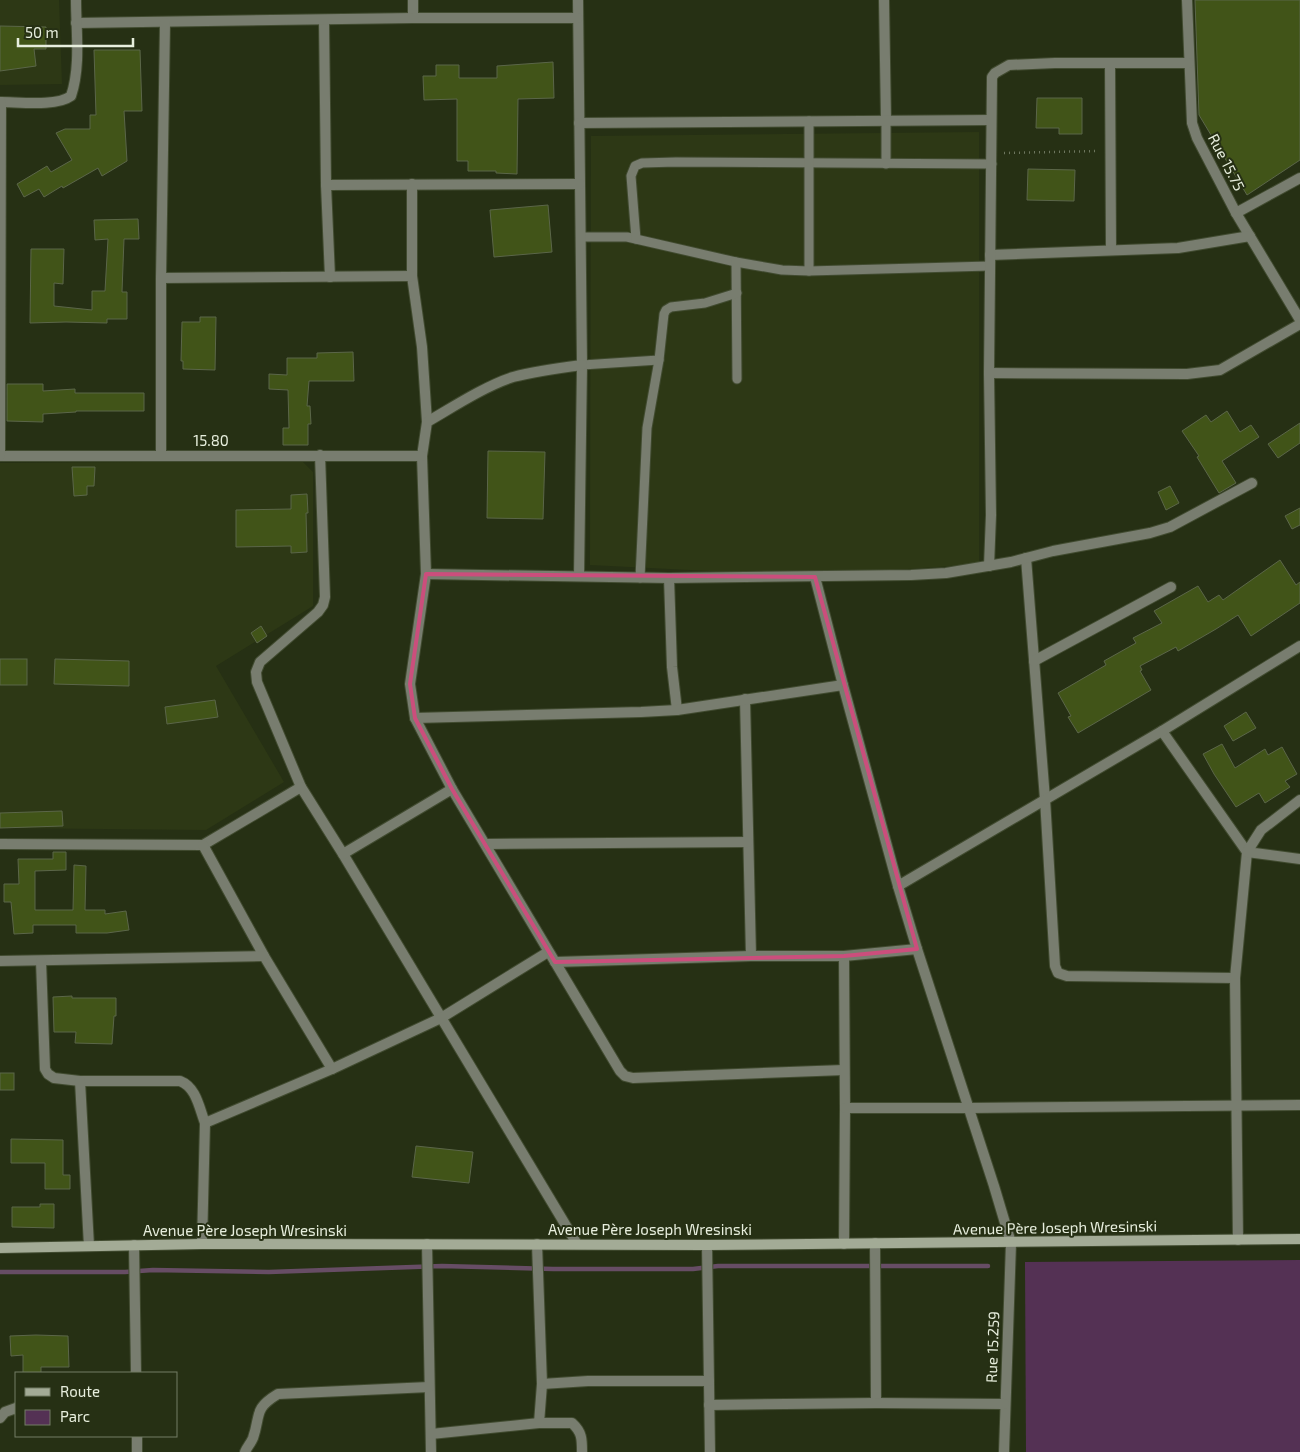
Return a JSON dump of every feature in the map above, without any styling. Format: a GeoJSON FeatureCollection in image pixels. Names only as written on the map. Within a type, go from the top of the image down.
{"type":"FeatureCollection","features":[{"type":"Feature","properties":{"kind":"street"},"geometry":{"type":"LineString","coordinates":[[0,456],[0,102],[52,102],[62,101],[71,96],[75,82],[76,64],[76,0]]}},
{"type":"Feature","properties":{"kind":"street"},"geometry":{"type":"LineString","coordinates":[[413,0],[413,18]]}},
{"type":"Feature","properties":{"kind":"street"},"geometry":{"type":"LineString","coordinates":[[578,0],[582,365],[579,576]]}},
{"type":"Feature","properties":{"kind":"street"},"geometry":{"type":"LineString","coordinates":[[884,0],[886,120]]}},
{"type":"Feature","properties":{"kind":"street","name":"Rue 15.75"},"geometry":{"type":"LineString","coordinates":[[1187,0],[1192,123],[1197,138],[1236,214],[1300,322]]}},
{"type":"Feature","properties":{"kind":"street"},"geometry":{"type":"LineString","coordinates":[[76,24],[413,18],[578,18]]}},
{"type":"Feature","properties":{"kind":"street"},"geometry":{"type":"LineString","coordinates":[[324,20],[326,185],[330,277]]}},
{"type":"Feature","properties":{"kind":"street"},"geometry":{"type":"LineString","coordinates":[[161,455],[161,278],[165,23]]}},
{"type":"Feature","properties":{"kind":"street"},"geometry":{"type":"LineString","coordinates":[[1110,63],[1111,250]]}},
{"type":"Feature","properties":{"kind":"street"},"geometry":{"type":"LineString","coordinates":[[989,566],[991,515],[989,373],[992,77],[995,72],[1009,65],[1189,63]]}},
{"type":"Feature","properties":{"kind":"street"},"geometry":{"type":"LineString","coordinates":[[579,123],[991,120]]}},
{"type":"Feature","properties":{"kind":"street"},"geometry":{"type":"LineString","coordinates":[[1236,214],[1300,178]]}},
{"type":"Feature","properties":{"kind":"street"},"geometry":{"type":"LineString","coordinates":[[412,184],[412,276],[422,347],[427,422],[422,456],[426,574],[410,684],[415,718],[452,789],[548,952],[620,1071],[625,1076],[633,1078],[844,1070]]}},
{"type":"Feature","properties":{"kind":"street"},"geometry":{"type":"LineString","coordinates":[[326,185],[580,184]]}},
{"type":"Feature","properties":{"kind":"street"},"geometry":{"type":"LineString","coordinates":[[990,260],[1111,250],[1178,248],[1250,236]]}},
{"type":"Feature","properties":{"kind":"street"},"geometry":{"type":"LineString","coordinates":[[161,278],[412,276]]}},
{"type":"Feature","properties":{"kind":"street"},"geometry":{"type":"LineString","coordinates":[[989,373],[1209,373],[1220,370],[1300,322]]}},
{"type":"Feature","properties":{"kind":"street"},"geometry":{"type":"LineString","coordinates":[[427,422],[478,393],[511,378],[543,370],[582,365]]}},
{"type":"Feature","properties":{"kind":"street"},"geometry":{"type":"LineString","coordinates":[[320,454],[325,597],[323,605],[318,612],[260,662],[256,672],[257,682],[301,787],[577,1244]]}},
{"type":"Feature","properties":{"kind":"street","name":"15.80"},"geometry":{"type":"LineString","coordinates":[[0,456],[320,454],[422,456]]}},
{"type":"Feature","properties":{"kind":"street"},"geometry":{"type":"LineString","coordinates":[[426,574],[669,578],[815,577],[946,573],[1150,533],[1170,527],[1252,483]]}},
{"type":"Feature","properties":{"kind":"street"},"geometry":{"type":"LineString","coordinates":[[1026,558],[1045,799],[1055,966],[1058,973],[1067,976],[1235,978]]}},
{"type":"Feature","properties":{"kind":"street","name":"Rue 15.259"},"geometry":{"type":"LineString","coordinates":[[815,577],[898,886],[1010,1243],[1004,1452]]}},
{"type":"Feature","properties":{"kind":"street"},"geometry":{"type":"LineString","coordinates":[[669,578],[672,667],[677,710]]}},
{"type":"Feature","properties":{"kind":"street"},"geometry":{"type":"LineString","coordinates":[[1034,661],[1171,587]]}},
{"type":"Feature","properties":{"kind":"street"},"geometry":{"type":"LineString","coordinates":[[898,886],[1162,731],[1300,646]]}},
{"type":"Feature","properties":{"kind":"street"},"geometry":{"type":"LineString","coordinates":[[415,718],[677,710],[843,685]]}},
{"type":"Feature","properties":{"kind":"street"},"geometry":{"type":"LineString","coordinates":[[744,699],[751,956]]}},
{"type":"Feature","properties":{"kind":"street"},"geometry":{"type":"LineString","coordinates":[[1162,731],[1247,852],[1300,859]]}},
{"type":"Feature","properties":{"kind":"street"},"geometry":{"type":"LineString","coordinates":[[0,844],[203,846],[301,787]]}},
{"type":"Feature","properties":{"kind":"street"},"geometry":{"type":"LineString","coordinates":[[343,854],[452,789]]}},
{"type":"Feature","properties":{"kind":"street"},"geometry":{"type":"LineString","coordinates":[[1238,1240],[1235,978],[1247,852],[1261,830],[1300,800]]}},
{"type":"Feature","properties":{"kind":"street"},"geometry":{"type":"LineString","coordinates":[[486,844],[748,842]]}},
{"type":"Feature","properties":{"kind":"street"},"geometry":{"type":"LineString","coordinates":[[203,846],[264,956],[332,1070]]}},
{"type":"Feature","properties":{"kind":"street"},"geometry":{"type":"LineString","coordinates":[[555,962],[751,956],[844,956],[917,949]]}},
{"type":"Feature","properties":{"kind":"street"},"geometry":{"type":"LineString","coordinates":[[204,1123],[332,1070],[441,1018],[548,952]]}},
{"type":"Feature","properties":{"kind":"street"},"geometry":{"type":"LineString","coordinates":[[0,961],[264,956]]}},
{"type":"Feature","properties":{"kind":"street"},"geometry":{"type":"LineString","coordinates":[[844,956],[844,1244]]}},
{"type":"Feature","properties":{"kind":"street"},"geometry":{"type":"LineString","coordinates":[[41,961],[45,1069],[48,1074],[54,1078],[80,1081],[180,1081],[186,1083],[192,1089],[204,1123],[202,1244]]}},
{"type":"Feature","properties":{"kind":"street"},"geometry":{"type":"LineString","coordinates":[[80,1081],[89,1246]]}},
{"type":"Feature","properties":{"kind":"street"},"geometry":{"type":"LineString","coordinates":[[845,1108],[1300,1105]]}},
{"type":"Feature","properties":{"kind":"street","name":"Avenue Père Joseph Wresinski"},"geometry":{"type":"LineString","coordinates":[[0,1248],[202,1244],[707,1245],[1300,1239]]}},
{"type":"Feature","properties":{"kind":"street"},"geometry":{"type":"LineString","coordinates":[[875,1243],[876,1403]]}},
{"type":"Feature","properties":{"kind":"street"},"geometry":{"type":"LineString","coordinates":[[427,1244],[431,1452]]}},
{"type":"Feature","properties":{"kind":"street"},"geometry":{"type":"LineString","coordinates":[[537,1244],[542,1384],[539,1422]]}},
{"type":"Feature","properties":{"kind":"street"},"geometry":{"type":"LineString","coordinates":[[134,1245],[136,1372]]}},
{"type":"Feature","properties":{"kind":"street"},"geometry":{"type":"LineString","coordinates":[[707,1245],[710,1452]]}},
{"type":"Feature","properties":{"kind":"street"},"geometry":{"type":"LineString","coordinates":[[542,1384],[588,1381],[709,1381]]}},
{"type":"Feature","properties":{"kind":"street"},"geometry":{"type":"LineString","coordinates":[[244,1452],[253,1438],[258,1412],[266,1401],[278,1394],[429,1387]]}},
{"type":"Feature","properties":{"kind":"street"},"geometry":{"type":"LineString","coordinates":[[709,1405],[1004,1404]]}},
{"type":"Feature","properties":{"kind":"street"},"geometry":{"type":"LineString","coordinates":[[0,1418],[5,1412],[15,1408]]}},
{"type":"Feature","properties":{"kind":"street"},"geometry":{"type":"LineString","coordinates":[[430,1434],[539,1422],[572,1423],[580,1430],[582,1452]]}},
{"type":"Feature","properties":{"kind":"street"},"geometry":{"type":"LineString","coordinates":[[137,1437],[137,1452]]}},
{"type":"Feature","properties":{"kind":"lane"},"geometry":{"type":"LineString","coordinates":[[886,120],[886,164]]}},
{"type":"Feature","properties":{"kind":"lane"},"geometry":{"type":"LineString","coordinates":[[809,121],[809,271]]}},
{"type":"Feature","properties":{"kind":"lane"},"geometry":{"type":"LineString","coordinates":[[636,239],[631,176],[635,166],[642,163],[992,164]]}},
{"type":"Feature","properties":{"kind":"lane"},"geometry":{"type":"LineString","coordinates":[[581,237],[627,237],[736,262],[782,270],[809,271],[990,260]]}},
{"type":"Feature","properties":{"kind":"lane"},"geometry":{"type":"LineString","coordinates":[[736,262],[737,379]]}},
{"type":"Feature","properties":{"kind":"lane"},"geometry":{"type":"LineString","coordinates":[[640,578],[646,428],[659,360],[664,314],[666,310],[673,307],[705,303],[737,293]]}},
{"type":"Feature","properties":{"kind":"lane"},"geometry":{"type":"LineString","coordinates":[[582,365],[659,360]]}},
{"type":"Feature","properties":{"kind":"path"},"geometry":{"type":"LineString","coordinates":[[992,153],[1110,150]]}},
{"type":"Feature","properties":{"kind":"highlighted area"},"geometry":{"type":"Polygon","coordinates":[[[426,574],[815,577],[917,949],[844,956],[555,962],[452,789],[415,718],[410,684],[426,574]]]}},
{"type":"Feature","properties":{"kind":"shaded area"},"geometry":{"type":"Polygon","coordinates":[[[0,0],[59,0],[62,84],[0,85],[0,0]]]}},
{"type":"Feature","properties":{"kind":"shaded area"},"geometry":{"type":"Polygon","coordinates":[[[979,132],[979,564],[810,576],[590,565],[591,136],[979,132]]]}},
{"type":"Feature","properties":{"kind":"shaded area"},"geometry":{"type":"Polygon","coordinates":[[[302,461],[313,472],[313,606],[216,666],[284,782],[206,830],[0,828],[0,463],[302,461]]]}},
{"type":"Feature","properties":{"kind":"green space"},"geometry":{"type":"Polygon","coordinates":[[[1300,1260],[1300,1452],[1026,1452],[1025,1262],[1300,1260]]]}},
{"type":"Feature","properties":{"kind":"building"},"geometry":{"type":"Polygon","coordinates":[[[1195,0],[1300,0],[1300,160],[1247,195],[1199,115],[1195,0]]]}},
{"type":"Feature","properties":{"kind":"building"},"geometry":{"type":"Polygon","coordinates":[[[0,26],[46,27],[46,49],[34,49],[36,66],[0,71],[0,26]]]}},
{"type":"Feature","properties":{"kind":"building"},"geometry":{"type":"Polygon","coordinates":[[[94,50],[140,50],[142,111],[124,111],[127,161],[102,176],[98,168],[44,197],[39,189],[24,197],[17,184],[47,166],[51,172],[72,160],[56,133],[65,129],[90,129],[90,115],[96,115],[94,50]]]}},
{"type":"Feature","properties":{"kind":"building"},"geometry":{"type":"Polygon","coordinates":[[[553,62],[554,98],[518,99],[517,174],[496,173],[496,171],[468,171],[468,161],[457,161],[457,99],[424,100],[423,76],[436,76],[436,65],[459,65],[459,78],[497,78],[497,66],[553,62]]]}},
{"type":"Feature","properties":{"kind":"building"},"geometry":{"type":"Polygon","coordinates":[[[1037,98],[1082,98],[1082,134],[1059,134],[1059,128],[1036,128],[1037,98]]]}},
{"type":"Feature","properties":{"kind":"building"},"geometry":{"type":"Polygon","coordinates":[[[1028,169],[1075,170],[1074,201],[1027,200],[1028,169]]]}},
{"type":"Feature","properties":{"kind":"building"},"geometry":{"type":"Polygon","coordinates":[[[548,205],[552,252],[494,257],[490,210],[548,205]]]}},
{"type":"Feature","properties":{"kind":"building"},"geometry":{"type":"Polygon","coordinates":[[[138,219],[139,239],[124,239],[122,292],[127,292],[127,319],[107,319],[107,323],[30,323],[31,249],[64,249],[63,284],[54,283],[54,306],[92,310],[92,291],[105,291],[108,239],[95,240],[94,220],[138,219]]]}},
{"type":"Feature","properties":{"kind":"building"},"geometry":{"type":"Polygon","coordinates":[[[200,317],[216,317],[215,370],[183,369],[183,361],[181,361],[182,322],[200,322],[200,317]]]}},
{"type":"Feature","properties":{"kind":"building"},"geometry":{"type":"Polygon","coordinates":[[[353,352],[354,381],[309,381],[307,406],[310,406],[311,424],[308,424],[308,445],[283,445],[283,428],[289,428],[288,390],[269,389],[269,374],[287,375],[287,358],[317,358],[317,353],[353,352]]]}},
{"type":"Feature","properties":{"kind":"building"},"geometry":{"type":"Polygon","coordinates":[[[7,384],[43,384],[43,391],[75,389],[75,393],[144,393],[144,411],[76,411],[43,414],[43,422],[7,421],[7,384]]]}},
{"type":"Feature","properties":{"kind":"building"},"geometry":{"type":"Polygon","coordinates":[[[1227,411],[1240,432],[1251,425],[1259,437],[1222,461],[1236,483],[1219,493],[1197,457],[1199,456],[1182,431],[1206,415],[1211,422],[1227,411]]]}},
{"type":"Feature","properties":{"kind":"building"},"geometry":{"type":"Polygon","coordinates":[[[1300,423],[1300,443],[1278,458],[1268,444],[1300,423]]]}},
{"type":"Feature","properties":{"kind":"building"},"geometry":{"type":"Polygon","coordinates":[[[488,451],[545,452],[543,519],[487,518],[488,451]]]}},
{"type":"Feature","properties":{"kind":"building"},"geometry":{"type":"Polygon","coordinates":[[[72,467],[95,467],[94,486],[87,486],[87,495],[74,496],[72,467]]]}},
{"type":"Feature","properties":{"kind":"building"},"geometry":{"type":"Polygon","coordinates":[[[1170,486],[1179,503],[1166,510],[1158,492],[1170,486]]]}},
{"type":"Feature","properties":{"kind":"building"},"geometry":{"type":"Polygon","coordinates":[[[307,494],[307,552],[291,553],[291,546],[236,547],[236,510],[291,509],[291,495],[307,494]]]}},
{"type":"Feature","properties":{"kind":"building"},"geometry":{"type":"Polygon","coordinates":[[[1300,508],[1300,525],[1292,529],[1285,516],[1300,508]]]}},
{"type":"Feature","properties":{"kind":"building"},"geometry":{"type":"Polygon","coordinates":[[[1280,560],[1296,585],[1300,582],[1300,603],[1251,636],[1238,615],[1178,651],[1176,647],[1140,666],[1142,670],[1140,671],[1151,690],[1078,733],[1068,717],[1071,716],[1058,693],[1106,665],[1104,661],[1136,643],[1133,638],[1162,623],[1154,611],[1198,586],[1208,602],[1219,595],[1223,600],[1280,560]]]}},
{"type":"Feature","properties":{"kind":"building"},"geometry":{"type":"Polygon","coordinates":[[[261,626],[267,636],[257,643],[251,633],[261,626]]]}},
{"type":"Feature","properties":{"kind":"building"},"geometry":{"type":"Polygon","coordinates":[[[0,659],[27,659],[27,685],[0,685],[0,659]]]}},
{"type":"Feature","properties":{"kind":"building"},"geometry":{"type":"Polygon","coordinates":[[[55,659],[129,661],[129,686],[54,684],[55,659]]]}},
{"type":"Feature","properties":{"kind":"building"},"geometry":{"type":"Polygon","coordinates":[[[215,700],[218,717],[167,724],[165,707],[215,700]]]}},
{"type":"Feature","properties":{"kind":"building"},"geometry":{"type":"Polygon","coordinates":[[[1246,712],[1256,728],[1233,741],[1224,726],[1246,712]]]}},
{"type":"Feature","properties":{"kind":"building"},"geometry":{"type":"Polygon","coordinates":[[[1222,744],[1235,768],[1265,749],[1268,755],[1282,747],[1297,774],[1285,781],[1290,787],[1265,803],[1259,793],[1236,807],[1203,754],[1222,744]]]}},
{"type":"Feature","properties":{"kind":"building"},"geometry":{"type":"Polygon","coordinates":[[[62,811],[63,826],[0,828],[0,813],[62,811]]]}},
{"type":"Feature","properties":{"kind":"building"},"geometry":{"type":"Polygon","coordinates":[[[53,852],[66,852],[66,870],[35,871],[35,910],[73,910],[74,865],[86,866],[85,910],[105,910],[105,914],[126,911],[129,930],[107,933],[76,933],[76,925],[33,925],[33,933],[14,934],[11,902],[4,902],[4,884],[19,884],[18,859],[53,859],[53,852]]]}},
{"type":"Feature","properties":{"kind":"building"},"geometry":{"type":"Polygon","coordinates":[[[72,996],[72,998],[116,998],[116,1016],[114,1016],[112,1044],[75,1043],[76,1032],[54,1032],[53,997],[72,996]]]}},
{"type":"Feature","properties":{"kind":"building"},"geometry":{"type":"Polygon","coordinates":[[[0,1073],[14,1073],[14,1090],[0,1090],[0,1073]]]}},
{"type":"Feature","properties":{"kind":"building"},"geometry":{"type":"Polygon","coordinates":[[[11,1139],[63,1140],[63,1175],[70,1175],[70,1189],[45,1189],[45,1163],[11,1163],[11,1139]]]}},
{"type":"Feature","properties":{"kind":"building"},"geometry":{"type":"Polygon","coordinates":[[[416,1146],[473,1152],[469,1183],[412,1177],[416,1146]]]}},
{"type":"Feature","properties":{"kind":"building"},"geometry":{"type":"Polygon","coordinates":[[[40,1204],[54,1204],[54,1228],[12,1227],[12,1207],[40,1207],[40,1204]]]}},
{"type":"Feature","properties":{"kind":"building"},"geometry":{"type":"Polygon","coordinates":[[[10,1336],[68,1336],[69,1367],[41,1367],[41,1372],[23,1372],[23,1355],[11,1356],[10,1336]]]}},
{"type":"Feature","properties":{"kind":"waterway"},"geometry":{"type":"LineString","coordinates":[[0,1272],[125,1272],[153,1270],[269,1272],[442,1266],[553,1269],[693,1269],[718,1266],[988,1266]]}}]}
